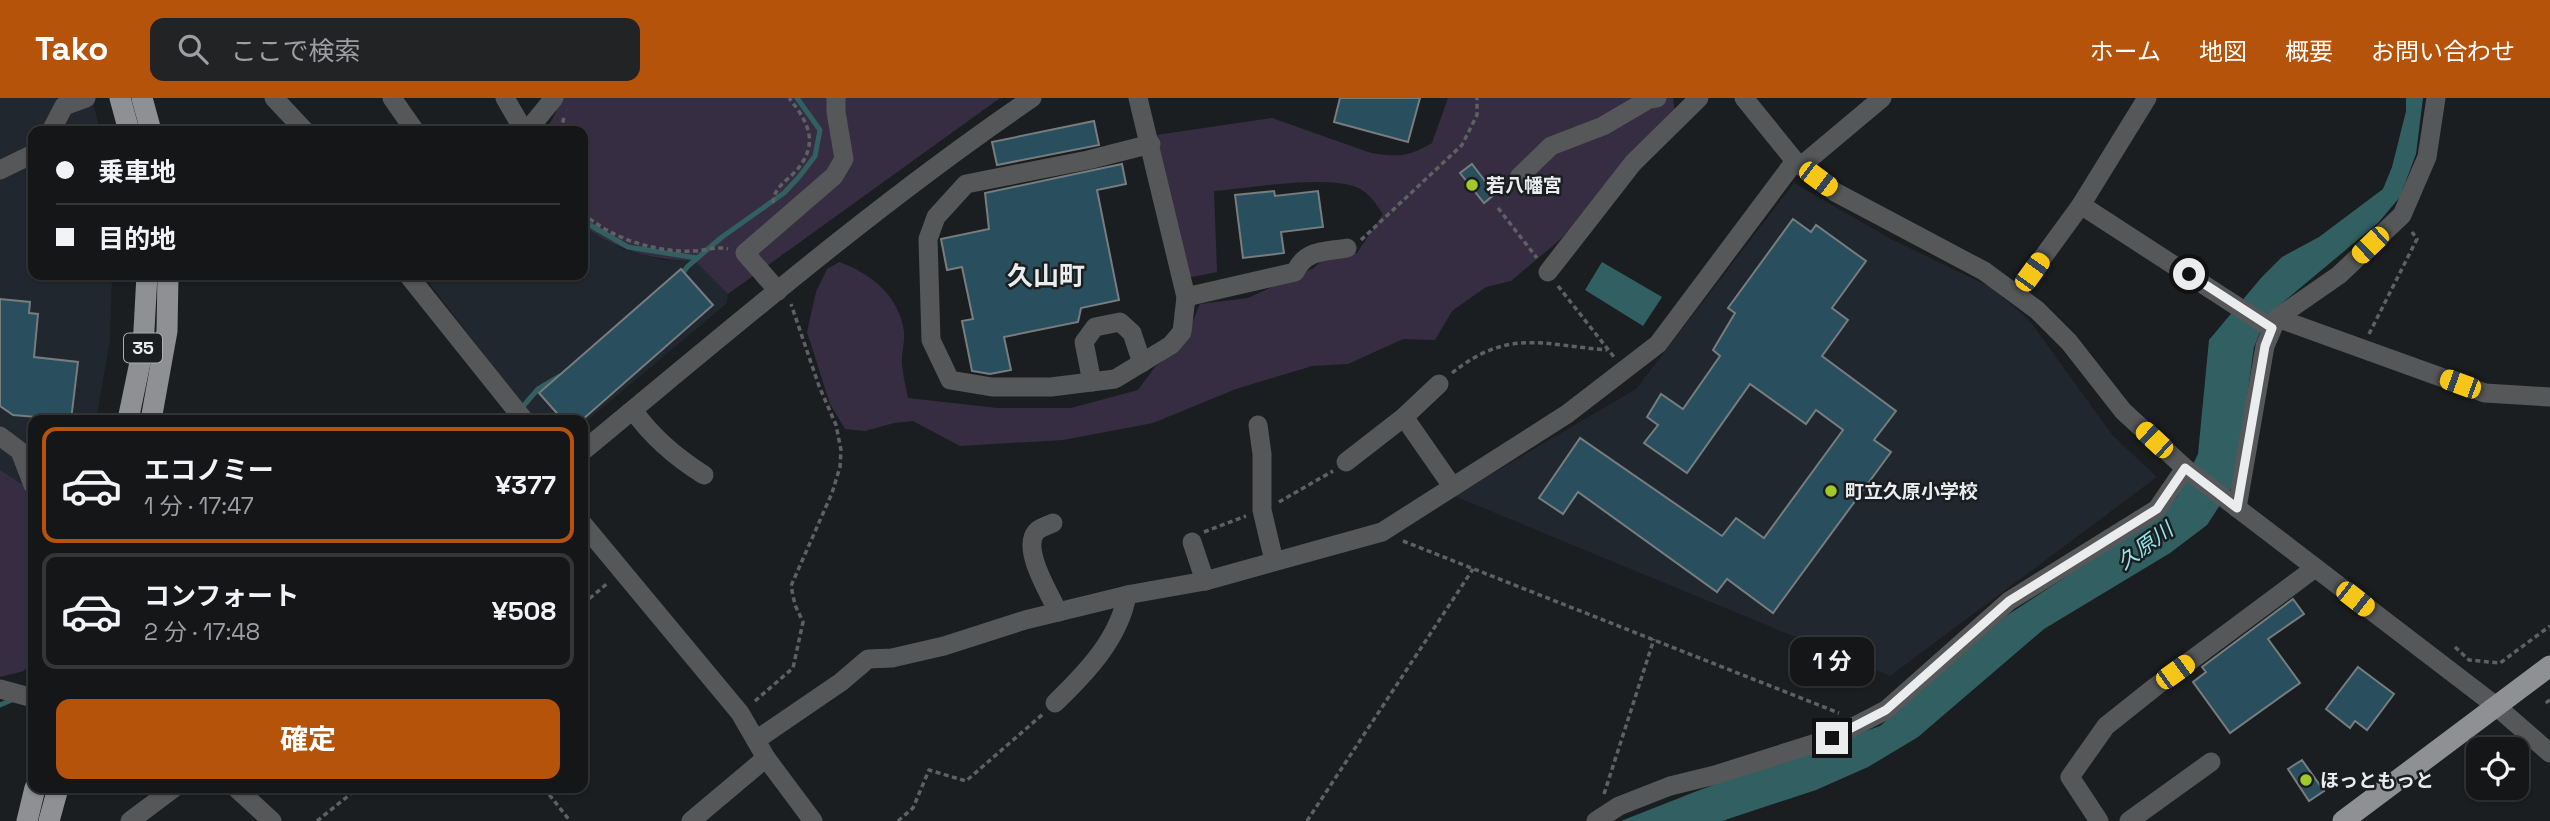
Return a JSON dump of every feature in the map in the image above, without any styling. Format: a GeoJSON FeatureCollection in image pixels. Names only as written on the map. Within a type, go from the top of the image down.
{"type":"FeatureCollection","features":[{"type":"Feature","properties":{"kind":"main road"},"geometry":{"type":"LineString","coordinates":[[120,98],[128,126]]}},
{"type":"Feature","properties":{"kind":"main road"},"geometry":{"type":"LineString","coordinates":[[142,98],[150,126]]}},
{"type":"Feature","properties":{"kind":"main road","name":"35"},"geometry":{"type":"LineString","coordinates":[[129,415],[143,348],[146,280]]}},
{"type":"Feature","properties":{"kind":"main road","name":"35"},"geometry":{"type":"LineString","coordinates":[[152,415],[167,331],[168,280]]}},
{"type":"Feature","properties":{"kind":"main road"},"geometry":{"type":"LineString","coordinates":[[2343,821],[2550,666]]}},
{"type":"Feature","properties":{"kind":"main road"},"geometry":{"type":"LineString","coordinates":[[27,821],[35,793]]}},
{"type":"Feature","properties":{"kind":"main road"},"geometry":{"type":"LineString","coordinates":[[50,821],[57,793]]}},
{"type":"Feature","properties":{"kind":"street"},"geometry":{"type":"LineString","coordinates":[[53,126],[62,102],[86,98]]}},
{"type":"Feature","properties":{"kind":"street"},"geometry":{"type":"LineString","coordinates":[[274,98],[300,126]]}},
{"type":"Feature","properties":{"kind":"street"},"geometry":{"type":"LineString","coordinates":[[392,98],[412,126]]}},
{"type":"Feature","properties":{"kind":"street"},"geometry":{"type":"LineString","coordinates":[[505,98],[523,126]]}},
{"type":"Feature","properties":{"kind":"street"},"geometry":{"type":"LineString","coordinates":[[530,126],[554,98]]}},
{"type":"Feature","properties":{"kind":"street"},"geometry":{"type":"LineString","coordinates":[[781,288],[745,253],[834,176],[844,159],[836,98]]}},
{"type":"Feature","properties":{"kind":"street"},"geometry":{"type":"LineString","coordinates":[[588,447],[893,197],[1032,98]]}},
{"type":"Feature","properties":{"kind":"street"},"geometry":{"type":"LineString","coordinates":[[1138,98],[1151,144],[1186,297],[1182,332],[1171,345],[1115,379],[1051,387],[992,387],[950,380],[931,340],[928,239],[936,216],[966,184],[1088,160],[1151,144]]}},
{"type":"Feature","properties":{"kind":"street"},"geometry":{"type":"LineString","coordinates":[[1519,177],[1551,146],[1602,126],[1649,99],[1657,98]]}},
{"type":"Feature","properties":{"kind":"street"},"geometry":{"type":"LineString","coordinates":[[1548,272],[1633,163],[1699,98]]}},
{"type":"Feature","properties":{"kind":"street"},"geometry":{"type":"LineString","coordinates":[[1744,98],[1798,164],[1835,192],[1984,271],[2037,310],[2069,342],[2123,411],[2186,469],[2496,706],[2550,753]]}},
{"type":"Feature","properties":{"kind":"street"},"geometry":{"type":"LineString","coordinates":[[691,821],[761,749],[868,659],[892,658],[944,646],[1025,620],[1128,595],[1205,581],[1382,532],[1567,414],[1658,344],[1798,164],[1882,98]]}},
{"type":"Feature","properties":{"kind":"street"},"geometry":{"type":"LineString","coordinates":[[2016,294],[2081,205],[2147,98]]}},
{"type":"Feature","properties":{"kind":"street"},"geometry":{"type":"LineString","coordinates":[[2232,505],[2265,346],[2275,323],[2339,275],[2402,215],[2427,157],[2436,98]]}},
{"type":"Feature","properties":{"kind":"street"},"geometry":{"type":"LineString","coordinates":[[0,170],[28,156]]}},
{"type":"Feature","properties":{"kind":"street"},"geometry":{"type":"LineString","coordinates":[[2081,205],[2232,302],[2275,323],[2361,348],[2485,393],[2550,397]]}},
{"type":"Feature","properties":{"kind":"street"},"geometry":{"type":"LineString","coordinates":[[1186,297],[1296,272],[1307,255],[1347,248]]}},
{"type":"Feature","properties":{"kind":"street"},"geometry":{"type":"LineString","coordinates":[[412,280],[520,415]]}},
{"type":"Feature","properties":{"kind":"street"},"geometry":{"type":"LineString","coordinates":[[1092,382],[1084,342],[1095,327],[1120,322],[1132,333],[1142,363]]}},
{"type":"Feature","properties":{"kind":"street"},"geometry":{"type":"LineString","coordinates":[[1346,462],[1405,417],[1439,384]]}},
{"type":"Feature","properties":{"kind":"street"},"geometry":{"type":"LineString","coordinates":[[633,410],[644,425],[687,464],[704,475]]}},
{"type":"Feature","properties":{"kind":"street"},"geometry":{"type":"LineString","coordinates":[[1405,417],[1451,486]]}},
{"type":"Feature","properties":{"kind":"street"},"geometry":{"type":"LineString","coordinates":[[1258,425],[1262,454],[1262,510],[1274,561]]}},
{"type":"Feature","properties":{"kind":"street"},"geometry":{"type":"LineString","coordinates":[[0,436],[20,451],[28,472]]}},
{"type":"Feature","properties":{"kind":"street"},"geometry":{"type":"LineString","coordinates":[[1596,821],[1619,806],[1670,786],[1715,775],[1832,738],[1886,710],[2009,601],[2157,509],[2186,469]]}},
{"type":"Feature","properties":{"kind":"street"},"geometry":{"type":"LineString","coordinates":[[1054,523],[1038,530],[1032,549],[1035,564],[1058,612]]}},
{"type":"Feature","properties":{"kind":"street"},"geometry":{"type":"LineString","coordinates":[[588,530],[740,713],[761,749],[813,821]]}},
{"type":"Feature","properties":{"kind":"street"},"geometry":{"type":"LineString","coordinates":[[1192,542],[1205,581]]}},
{"type":"Feature","properties":{"kind":"street"},"geometry":{"type":"LineString","coordinates":[[2099,821],[2070,777],[2106,726],[2315,568]]}},
{"type":"Feature","properties":{"kind":"street"},"geometry":{"type":"LineString","coordinates":[[1055,703],[1095,662],[1125,608],[1128,595]]}},
{"type":"Feature","properties":{"kind":"street"},"geometry":{"type":"LineString","coordinates":[[0,690],[28,697]]}},
{"type":"Feature","properties":{"kind":"street"},"geometry":{"type":"LineString","coordinates":[[2129,821],[2211,762]]}},
{"type":"Feature","properties":{"kind":"street"},"geometry":{"type":"LineString","coordinates":[[130,821],[167,793]]}},
{"type":"Feature","properties":{"kind":"street"},"geometry":{"type":"LineString","coordinates":[[241,793],[272,821]]}},
{"type":"Feature","properties":{"kind":"path"},"geometry":{"type":"LineString","coordinates":[[779,222],[772,214],[774,197],[780,185],[796,170],[809,150],[810,132],[803,116],[789,98]]}},
{"type":"Feature","properties":{"kind":"path"},"geometry":{"type":"LineString","coordinates":[[1347,248],[1358,243],[1462,145],[1477,115],[1477,98]]}},
{"type":"Feature","properties":{"kind":"path"},"geometry":{"type":"LineString","coordinates":[[1498,208],[1623,370]]}},
{"type":"Feature","properties":{"kind":"path"},"geometry":{"type":"LineString","coordinates":[[2361,348],[2417,239],[2402,215]]}},
{"type":"Feature","properties":{"kind":"path"},"geometry":{"type":"LineString","coordinates":[[588,218],[594,224],[625,239],[667,250],[697,251],[720,247],[745,253]]}},
{"type":"Feature","properties":{"kind":"path"},"geometry":{"type":"LineString","coordinates":[[740,713],[793,668],[803,622],[795,605],[791,586],[832,493],[841,450],[836,425],[818,386],[781,288]]}},
{"type":"Feature","properties":{"kind":"path"},"geometry":{"type":"LineString","coordinates":[[1439,384],[1468,360],[1517,342],[1534,341],[1608,350]]}},
{"type":"Feature","properties":{"kind":"path"},"geometry":{"type":"LineString","coordinates":[[1382,532],[1862,722]]}},
{"type":"Feature","properties":{"kind":"path"},"geometry":{"type":"LineString","coordinates":[[1307,821],[1474,568]]}},
{"type":"Feature","properties":{"kind":"path"},"geometry":{"type":"LineString","coordinates":[[588,600],[622,572]]}},
{"type":"Feature","properties":{"kind":"path"},"geometry":{"type":"LineString","coordinates":[[2455,647],[2469,660],[2500,663],[2550,626]]}},
{"type":"Feature","properties":{"kind":"path"},"geometry":{"type":"LineString","coordinates":[[1604,795],[1654,639]]}},
{"type":"Feature","properties":{"kind":"path"},"geometry":{"type":"LineString","coordinates":[[2550,700],[2547,702],[2550,706]]}},
{"type":"Feature","properties":{"kind":"path"},"geometry":{"type":"LineString","coordinates":[[898,821],[913,808],[929,770],[966,780],[1055,703]]}},
{"type":"Feature","properties":{"kind":"path"},"geometry":{"type":"LineString","coordinates":[[317,821],[352,793]]}},
{"type":"Feature","properties":{"kind":"path"},"geometry":{"type":"LineString","coordinates":[[548,793],[570,821]]}},
{"type":"Feature","properties":{"kind":"shaded area"},"geometry":{"type":"Polygon","coordinates":[[[0,98],[92,98],[99,126],[28,126],[28,280],[112,280],[110,340],[97,415],[28,415],[28,488],[0,470],[0,98]]]}},
{"type":"Feature","properties":{"kind":"shaded area"},"geometry":{"type":"Polygon","coordinates":[[[562,98],[1000,98],[728,294],[695,261],[664,259],[636,252],[588,229],[588,126],[548,126],[562,98]]]}},
{"type":"Feature","properties":{"kind":"shaded area"},"geometry":{"type":"Polygon","coordinates":[[[1448,98],[1673,98],[1675,113],[1595,198],[1562,238],[1511,281],[1486,287],[1452,311],[1435,340],[1403,339],[1348,364],[1312,366],[1236,389],[1153,423],[1063,440],[960,446],[913,421],[865,431],[845,429],[830,404],[807,332],[816,292],[827,269],[839,262],[873,280],[897,308],[904,332],[902,365],[908,398],[997,408],[1071,408],[1138,390],[1155,367],[1184,343],[1200,304],[1248,298],[1314,268],[1322,260],[1357,253],[1383,214],[1364,192],[1342,184],[1307,182],[1214,191],[1217,272],[1187,278],[1156,135],[1272,118],[1371,153],[1403,155],[1432,143],[1448,98]]]}},
{"type":"Feature","properties":{"kind":"shaded area"},"geometry":{"type":"Polygon","coordinates":[[[1794,183],[1889,238],[1992,288],[2030,321],[2113,436],[2157,477],[1890,676],[1454,496],[1636,389],[1794,183]]]}},
{"type":"Feature","properties":{"kind":"shaded area"},"geometry":{"type":"Polygon","coordinates":[[[588,230],[623,249],[663,260],[695,261],[728,294],[726,304],[588,420],[588,415],[530,415],[427,280],[588,280],[588,230]]]}},
{"type":"Feature","properties":{"kind":"shaded area"},"geometry":{"type":"Polygon","coordinates":[[[0,470],[28,488],[28,667],[24,671],[0,677],[0,470]]]}},
{"type":"Feature","properties":{"kind":"water","name":"久原川"},"geometry":{"type":"Polygon","coordinates":[[[2406,98],[2423,98],[2416,154],[2400,197],[2378,223],[2276,308],[2263,325],[2254,347],[2235,482],[2207,525],[2170,553],[2044,629],[1918,737],[1868,767],[1816,790],[1722,821],[1621,821],[1880,726],[2006,616],[2163,513],[2177,497],[2198,454],[2209,340],[2282,257],[2319,237],[2383,189],[2392,167],[2406,111],[2406,98]]]}},
{"type":"Feature","properties":{"kind":"water"},"geometry":{"type":"Polygon","coordinates":[[[1602,262],[1662,297],[1643,326],[1585,290],[1602,262]]]}},
{"type":"Feature","properties":{"kind":"building"},"geometry":{"type":"Polygon","coordinates":[[[1340,98],[1420,98],[1408,142],[1334,122],[1340,98]]]}},
{"type":"Feature","properties":{"kind":"building"},"geometry":{"type":"Polygon","coordinates":[[[1094,121],[1099,145],[997,165],[992,142],[1094,121]]]}},
{"type":"Feature","properties":{"kind":"building"},"geometry":{"type":"Polygon","coordinates":[[[1122,164],[1126,184],[1097,190],[1119,300],[1081,308],[1078,322],[1004,337],[1011,370],[990,374],[972,371],[962,321],[973,319],[962,267],[947,270],[941,239],[989,229],[985,193],[1122,164]]]}},
{"type":"Feature","properties":{"kind":"building"},"geometry":{"type":"Polygon","coordinates":[[[1472,164],[1495,194],[1484,203],[1460,173],[1472,164]]]}},
{"type":"Feature","properties":{"kind":"building"},"geometry":{"type":"Polygon","coordinates":[[[1274,191],[1275,196],[1318,191],[1323,227],[1281,232],[1284,253],[1243,258],[1235,195],[1274,191]]]}},
{"type":"Feature","properties":{"kind":"building"},"geometry":{"type":"Polygon","coordinates":[[[1793,219],[1811,232],[1816,225],[1866,261],[1832,308],[1848,320],[1822,356],[1896,411],[1874,440],[1891,452],[1773,613],[1727,579],[1717,592],[1578,492],[1563,514],[1539,498],[1580,438],[1722,536],[1736,518],[1764,538],[1843,430],[1816,410],[1806,424],[1750,384],[1687,473],[1644,443],[1658,425],[1647,417],[1661,394],[1683,409],[1720,356],[1713,350],[1735,313],[1728,308],[1793,219]]]}},
{"type":"Feature","properties":{"kind":"building"},"geometry":{"type":"Polygon","coordinates":[[[681,269],[713,305],[588,415],[559,415],[539,393],[681,269]]]}},
{"type":"Feature","properties":{"kind":"building"},"geometry":{"type":"Polygon","coordinates":[[[0,299],[30,302],[29,313],[38,314],[34,357],[78,362],[72,415],[13,415],[0,406],[0,299]]]}},
{"type":"Feature","properties":{"kind":"building"},"geometry":{"type":"Polygon","coordinates":[[[2293,599],[2304,614],[2268,639],[2300,683],[2230,733],[2193,682],[2206,672],[2202,667],[2293,599]]]}},
{"type":"Feature","properties":{"kind":"building"},"geometry":{"type":"Polygon","coordinates":[[[2358,667],[2394,694],[2367,730],[2355,721],[2350,728],[2326,709],[2358,667]]]}},
{"type":"Feature","properties":{"kind":"building","name":"ほっともっと"},"geometry":{"type":"Polygon","coordinates":[[[2302,760],[2324,791],[2309,801],[2288,769],[2302,760]]]}},
{"type":"Feature","properties":{"kind":"waterway"},"geometry":{"type":"LineString","coordinates":[[680,277],[687,267],[722,237],[784,193],[815,156],[820,130],[797,98]]}},
{"type":"Feature","properties":{"kind":"waterway"},"geometry":{"type":"LineString","coordinates":[[588,224],[628,247],[697,258]]}},
{"type":"Feature","properties":{"kind":"waterway"},"geometry":{"type":"LineString","coordinates":[[514,415],[538,389],[560,376]]}},
{"type":"Feature","properties":{"kind":"waterway"},"geometry":{"type":"LineString","coordinates":[[0,705],[14,699]]}},
{"type":"Feature","properties":{"kind":"place","name":"若八幡宮"},"geometry":{"type":"Point","coordinates":[1472,185]}},
{"type":"Feature","properties":{"kind":"place","name":"町立久原小学校"},"geometry":{"type":"Point","coordinates":[1831,491]}},
{"type":"Feature","properties":{"kind":"place","name":"ほっともっと"},"geometry":{"type":"Point","coordinates":[2306,780]}},
{"type":"Feature","properties":{"kind":"district","name":"久山町"},"geometry":{"type":"Point","coordinates":[1046,276]}},
{"type":"Feature","properties":{"kind":"route"},"geometry":{"type":"LineString","coordinates":[[1832,738],[1886,710],[2009,601],[2157,509],[2185,468],[2237,508],[2265,346],[2272,328],[2189,274]]}}]}
